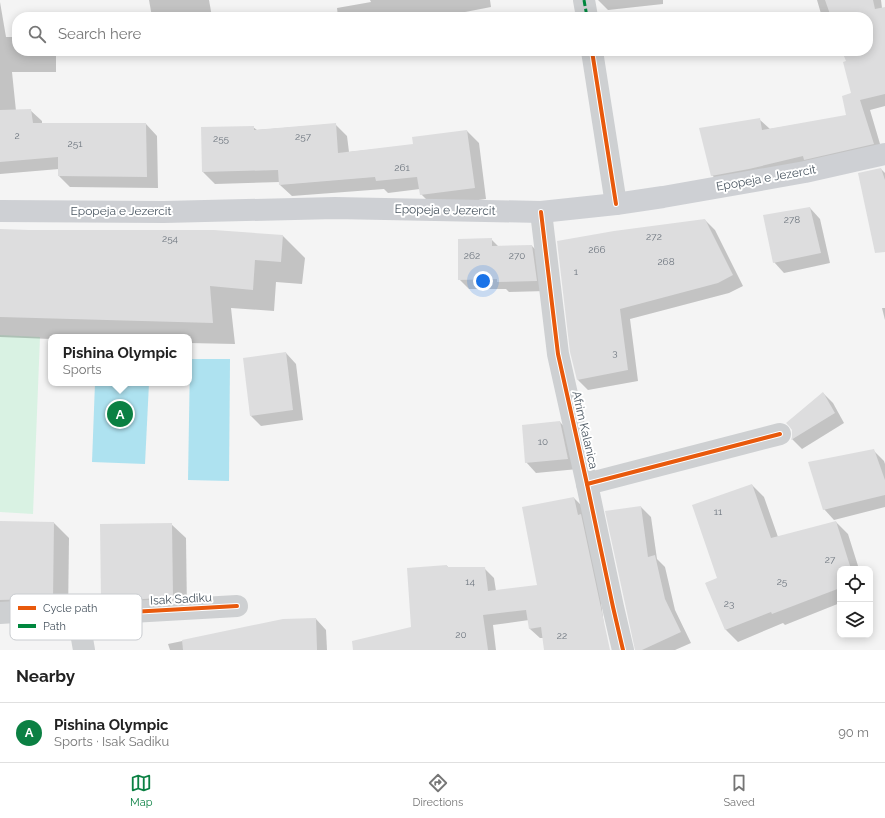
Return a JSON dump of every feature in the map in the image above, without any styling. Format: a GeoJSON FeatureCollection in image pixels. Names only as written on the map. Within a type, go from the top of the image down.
{"type":"FeatureCollection","features":[{"type":"Feature","properties":{"kind":"main road","name":"Epopeja e Jezercit"},"geometry":{"type":"LineString","coordinates":[[0,211],[164,212],[335,208],[541,212],[616,204],[663,197],[805,172],[885,154]]}},
{"type":"Feature","properties":{"kind":"street"},"geometry":{"type":"LineString","coordinates":[[584,0],[586,12]]}},
{"type":"Feature","properties":{"kind":"street"},"geometry":{"type":"LineString","coordinates":[[593,56],[616,204]]}},
{"type":"Feature","properties":{"kind":"street","name":"Afrim Kalanica"},"geometry":{"type":"LineString","coordinates":[[541,212],[558,354],[623,650]]}},
{"type":"Feature","properties":{"kind":"street"},"geometry":{"type":"LineString","coordinates":[[587,484],[780,434]]}},
{"type":"Feature","properties":{"kind":"street","name":"Isak Sadiku"},"geometry":{"type":"LineString","coordinates":[[142,611],[237,606]]}},
{"type":"Feature","properties":{"kind":"street","name":"Isak Sadiku"},"geometry":{"type":"LineString","coordinates":[[0,613],[10,612]]}},
{"type":"Feature","properties":{"kind":"street"},"geometry":{"type":"LineString","coordinates":[[82,640],[84,650]]}},
{"type":"Feature","properties":{"kind":"green space"},"geometry":{"type":"Polygon","coordinates":[[[0,335],[40,337],[33,514],[0,512],[0,335]]]}},
{"type":"Feature","properties":{"kind":"water"},"geometry":{"type":"Polygon","coordinates":[[[192,359],[230,359],[229,481],[188,480],[190,386],[192,386],[192,359]]]}},
{"type":"Feature","properties":{"kind":"water"},"geometry":{"type":"Polygon","coordinates":[[[95,386],[149,386],[145,464],[92,462],[95,386]]]}},
{"type":"Feature","properties":{"kind":"building"},"geometry":{"type":"Polygon","coordinates":[[[825,0],[873,0],[875,9],[885,7],[885,94],[860,100],[874,144],[804,160],[803,156],[749,169],[711,176],[699,128],[760,118],[762,130],[846,115],[842,96],[851,93],[843,62],[846,61],[844,56],[873,56],[873,12],[829,12],[825,0]]]}},
{"type":"Feature","properties":{"kind":"building"},"geometry":{"type":"Polygon","coordinates":[[[31,109],[33,123],[146,123],[147,177],[58,176],[58,157],[0,162],[0,110],[31,109]]]}},
{"type":"Feature","properties":{"kind":"building"},"geometry":{"type":"Polygon","coordinates":[[[336,123],[338,153],[413,144],[412,137],[467,130],[475,188],[420,195],[417,177],[376,181],[375,177],[279,185],[278,170],[202,172],[201,127],[254,126],[254,130],[336,123]]]}},
{"type":"Feature","properties":{"kind":"building"},"geometry":{"type":"Polygon","coordinates":[[[881,168],[885,180],[885,252],[875,253],[858,173],[881,168]]]}},
{"type":"Feature","properties":{"kind":"building"},"geometry":{"type":"Polygon","coordinates":[[[810,207],[821,253],[773,263],[763,215],[810,207]]]}},
{"type":"Feature","properties":{"kind":"building"},"geometry":{"type":"Polygon","coordinates":[[[705,219],[733,275],[718,283],[620,309],[628,370],[577,380],[570,352],[557,241],[614,231],[705,219]]]}},
{"type":"Feature","properties":{"kind":"building"},"geometry":{"type":"Polygon","coordinates":[[[0,229],[214,230],[283,235],[281,262],[255,260],[253,290],[210,286],[213,323],[0,317],[0,229]]]}},
{"type":"Feature","properties":{"kind":"building"},"geometry":{"type":"Polygon","coordinates":[[[492,238],[492,246],[532,245],[537,281],[497,282],[497,279],[458,280],[458,239],[492,238]]]}},
{"type":"Feature","properties":{"kind":"building"},"geometry":{"type":"Polygon","coordinates":[[[286,352],[293,410],[250,416],[243,358],[286,352]]]}},
{"type":"Feature","properties":{"kind":"building"},"geometry":{"type":"Polygon","coordinates":[[[823,392],[835,413],[791,440],[792,430],[786,423],[823,392]]]}},
{"type":"Feature","properties":{"kind":"building"},"geometry":{"type":"Polygon","coordinates":[[[560,421],[568,459],[525,463],[522,425],[560,421]]]}},
{"type":"Feature","properties":{"kind":"building"},"geometry":{"type":"Polygon","coordinates":[[[874,449],[885,480],[885,495],[823,510],[808,462],[874,449]]]}},
{"type":"Feature","properties":{"kind":"building"},"geometry":{"type":"Polygon","coordinates":[[[752,484],[771,538],[836,521],[850,566],[837,566],[837,589],[725,630],[705,583],[717,578],[692,505],[752,484]]]}},
{"type":"Feature","properties":{"kind":"building"},"geometry":{"type":"Polygon","coordinates":[[[574,497],[578,515],[581,514],[610,650],[544,650],[541,627],[529,629],[526,610],[483,615],[488,650],[353,650],[352,641],[411,627],[407,568],[447,565],[447,567],[485,567],[488,591],[537,585],[522,507],[574,497]]]}},
{"type":"Feature","properties":{"kind":"building"},"geometry":{"type":"Polygon","coordinates":[[[641,506],[648,557],[655,555],[665,599],[681,632],[642,650],[635,650],[605,511],[641,506]]]}},
{"type":"Feature","properties":{"kind":"building"},"geometry":{"type":"Polygon","coordinates":[[[0,521],[54,522],[53,594],[10,594],[10,600],[0,600],[0,521]]]}},
{"type":"Feature","properties":{"kind":"building"},"geometry":{"type":"Polygon","coordinates":[[[172,523],[173,597],[142,599],[142,594],[101,594],[100,524],[172,523]]]}},
{"type":"Feature","properties":{"kind":"building"},"geometry":{"type":"Polygon","coordinates":[[[316,618],[317,650],[183,650],[182,640],[283,619],[316,618]]]}},
{"type":"Feature","properties":{"kind":"marked path"},"geometry":{"type":"LineString","coordinates":[[584,0],[586,12]]}},
{"type":"Feature","properties":{"kind":"cycle path"},"geometry":{"type":"LineString","coordinates":[[593,56],[616,204]]}},
{"type":"Feature","properties":{"kind":"cycle path"},"geometry":{"type":"LineString","coordinates":[[541,212],[558,354],[623,650]]}},
{"type":"Feature","properties":{"kind":"cycle path"},"geometry":{"type":"LineString","coordinates":[[587,484],[780,434]]}},
{"type":"Feature","properties":{"kind":"cycle path"},"geometry":{"type":"LineString","coordinates":[[142,611],[237,606]]}},
{"type":"Feature","properties":{"kind":"place","name":"Pishina Olympic"},"geometry":{"type":"Point","coordinates":[120,414]}}]}
